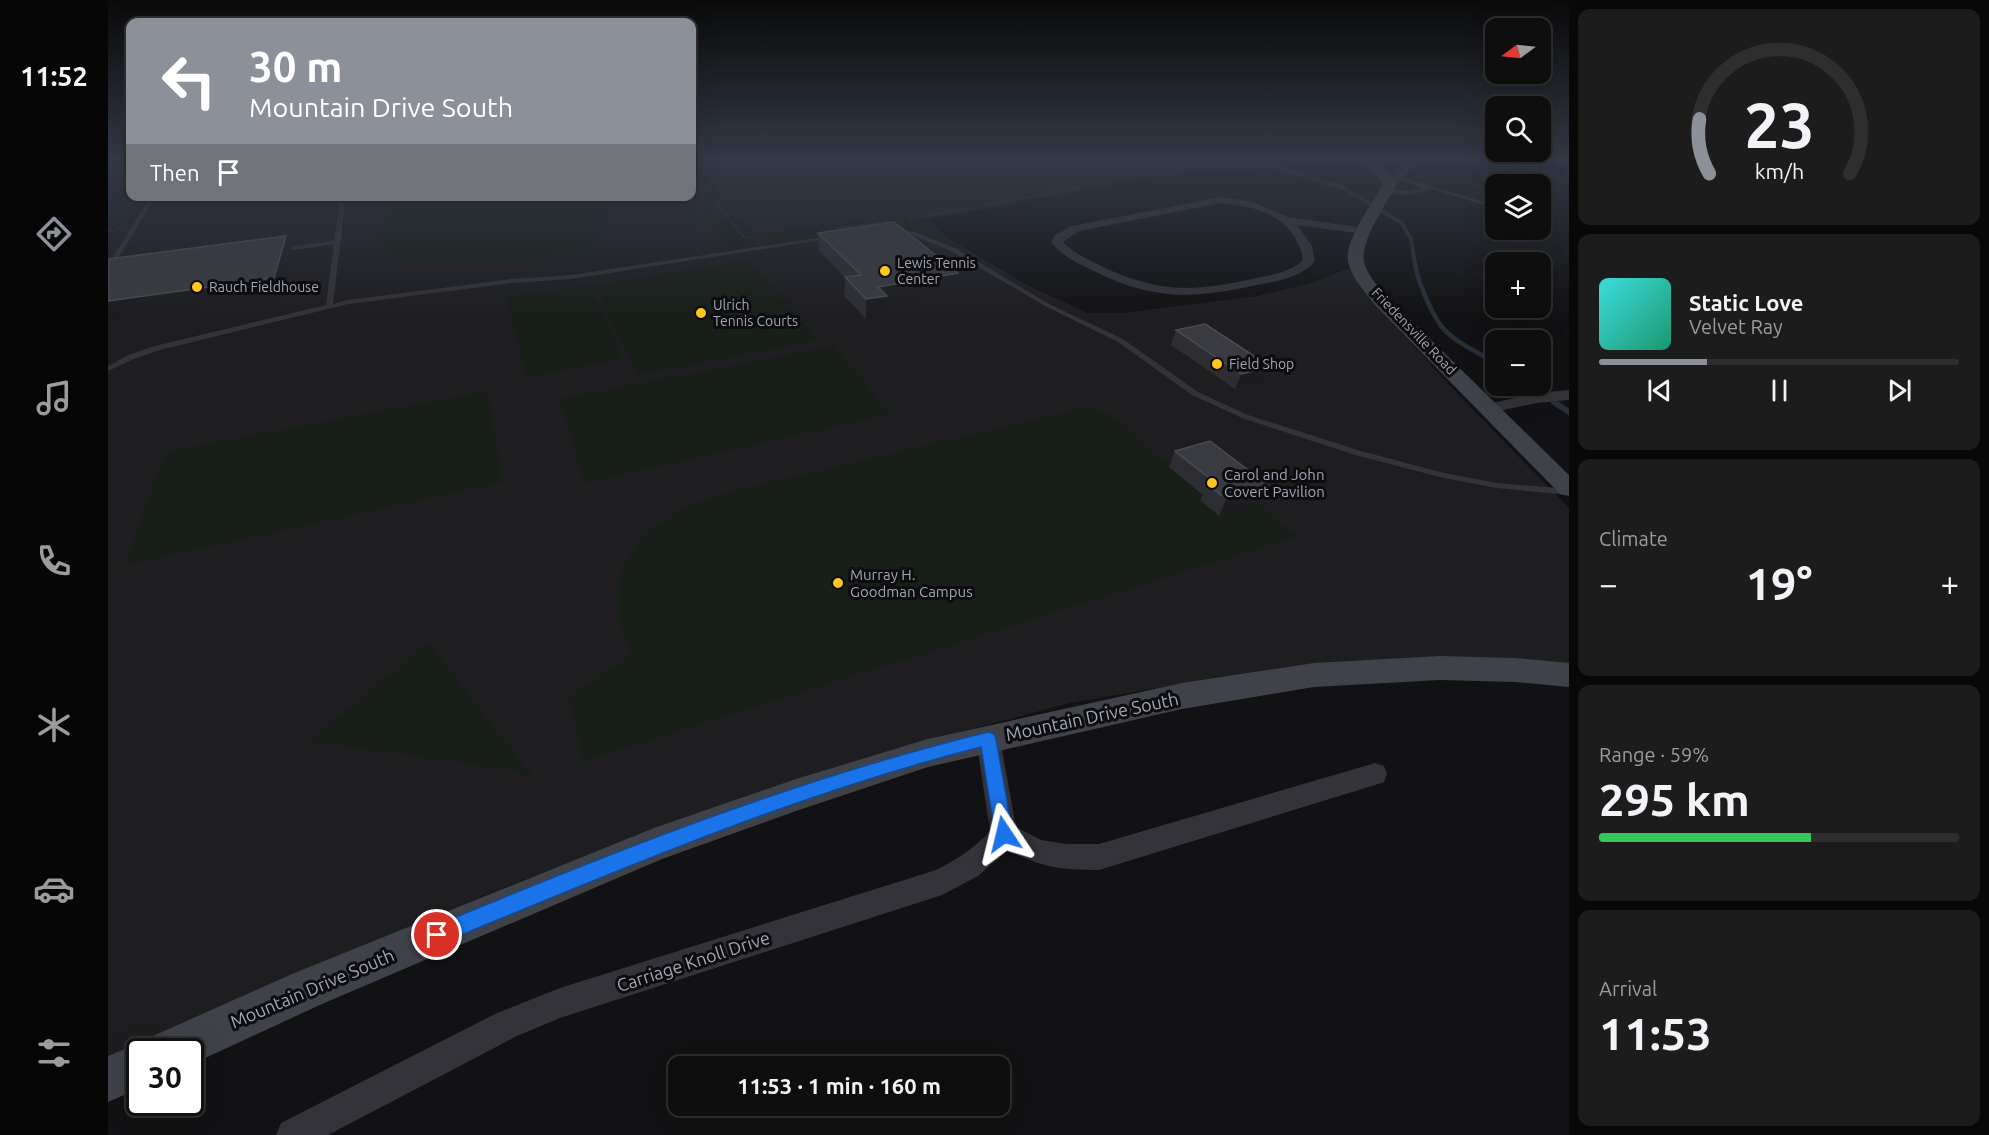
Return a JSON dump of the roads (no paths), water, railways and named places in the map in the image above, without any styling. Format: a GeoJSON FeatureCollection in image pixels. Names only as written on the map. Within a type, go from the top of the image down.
{"type":"FeatureCollection","features":[{"type":"Feature","properties":{"kind":"street"},"geometry":{"type":"LineString","coordinates":[[1164,211],[1076,228],[1059,237],[1057,242],[1073,255],[1142,289],[1159,292],[1200,292],[1300,270],[1309,261],[1299,231],[1285,220],[1266,211]]}},
{"type":"Feature","properties":{"kind":"street"},"geometry":{"type":"LineString","coordinates":[[1285,220],[1327,211]]}},
{"type":"Feature","properties":{"kind":"street"},"geometry":{"type":"LineString","coordinates":[[1299,231],[1351,211]]}},
{"type":"Feature","properties":{"kind":"street","name":"Friedensville Road"},"geometry":{"type":"LineString","coordinates":[[1376,211],[1355,253],[1356,262],[1365,279],[1381,301],[1569,491]]}},
{"type":"Feature","properties":{"kind":"street"},"geometry":{"type":"LineString","coordinates":[[1489,408],[1564,395]]}},
{"type":"Feature","properties":{"kind":"street","name":"Mountain Drive South"},"geometry":{"type":"LineString","coordinates":[[200,1038],[307,989],[654,846],[796,795],[928,753],[1182,696],[1314,675],[1440,668],[1515,670],[1569,675]]}},
{"type":"Feature","properties":{"kind":"street"},"geometry":{"type":"LineString","coordinates":[[988,739],[1004,834],[1038,852],[1067,857],[1099,857],[1375,774]]}},
{"type":"Feature","properties":{"kind":"street","name":"Carriage Knoll Drive"},"geometry":{"type":"LineString","coordinates":[[293,1135],[506,1025],[560,1003],[942,882],[968,868],[991,851],[1004,834]]}},
{"type":"Feature","properties":{"kind":"street"},"geometry":{"type":"LineString","coordinates":[[108,1079],[126,1071]]}},
{"type":"Feature","properties":{"kind":"lane"},"geometry":{"type":"LineString","coordinates":[[108,271],[145,211]]}},
{"type":"Feature","properties":{"kind":"lane"},"geometry":{"type":"LineString","coordinates":[[329,306],[341,211]]}},
{"type":"Feature","properties":{"kind":"lane"},"geometry":{"type":"LineString","coordinates":[[889,231],[911,232],[958,253],[1049,306],[1108,334],[1130,347],[1178,384],[1237,413],[1356,453],[1440,475],[1487,484],[1569,491]]}},
{"type":"Feature","properties":{"kind":"lane"},"geometry":{"type":"LineString","coordinates":[[108,369],[131,357],[158,348],[329,306],[511,281],[571,277],[840,236]]}},
{"type":"Feature","properties":{"kind":"lane"},"geometry":{"type":"LineString","coordinates":[[269,252],[338,242]]}},
{"type":"Feature","properties":{"kind":"lane"},"geometry":{"type":"LineString","coordinates":[[108,271],[119,271]]}},
{"type":"Feature","properties":{"kind":"waterway"},"geometry":{"type":"LineString","coordinates":[[1382,211],[1402,223],[1411,239],[1415,264]]}},
{"type":"Feature","properties":{"kind":"waterway"},"geometry":{"type":"LineString","coordinates":[[1415,263],[1425,296],[1442,327],[1460,342],[1485,357]]}},
{"type":"Feature","properties":{"kind":"waterway"},"geometry":{"type":"LineString","coordinates":[[1546,396],[1556,403]]}},
{"type":"Feature","properties":{"kind":"waterway"},"geometry":{"type":"LineString","coordinates":[[1554,402],[1569,412]]}},
{"type":"Feature","properties":{"kind":"place","name":"Lewis Tennis Center"},"geometry":{"type":"Point","coordinates":[885,271]}},
{"type":"Feature","properties":{"kind":"place","name":"Rauch Fieldhouse"},"geometry":{"type":"Point","coordinates":[197,287]}},
{"type":"Feature","properties":{"kind":"place","name":"Ulrich Tennis Courts"},"geometry":{"type":"Point","coordinates":[701,313]}},
{"type":"Feature","properties":{"kind":"place","name":"Field Shop"},"geometry":{"type":"Point","coordinates":[1217,364]}},
{"type":"Feature","properties":{"kind":"place","name":"Carol and John Covert Pavilion"},"geometry":{"type":"Point","coordinates":[1212,483]}},
{"type":"Feature","properties":{"kind":"place","name":"Murray H. Goodman Campus"},"geometry":{"type":"Point","coordinates":[838,583]}}]}
